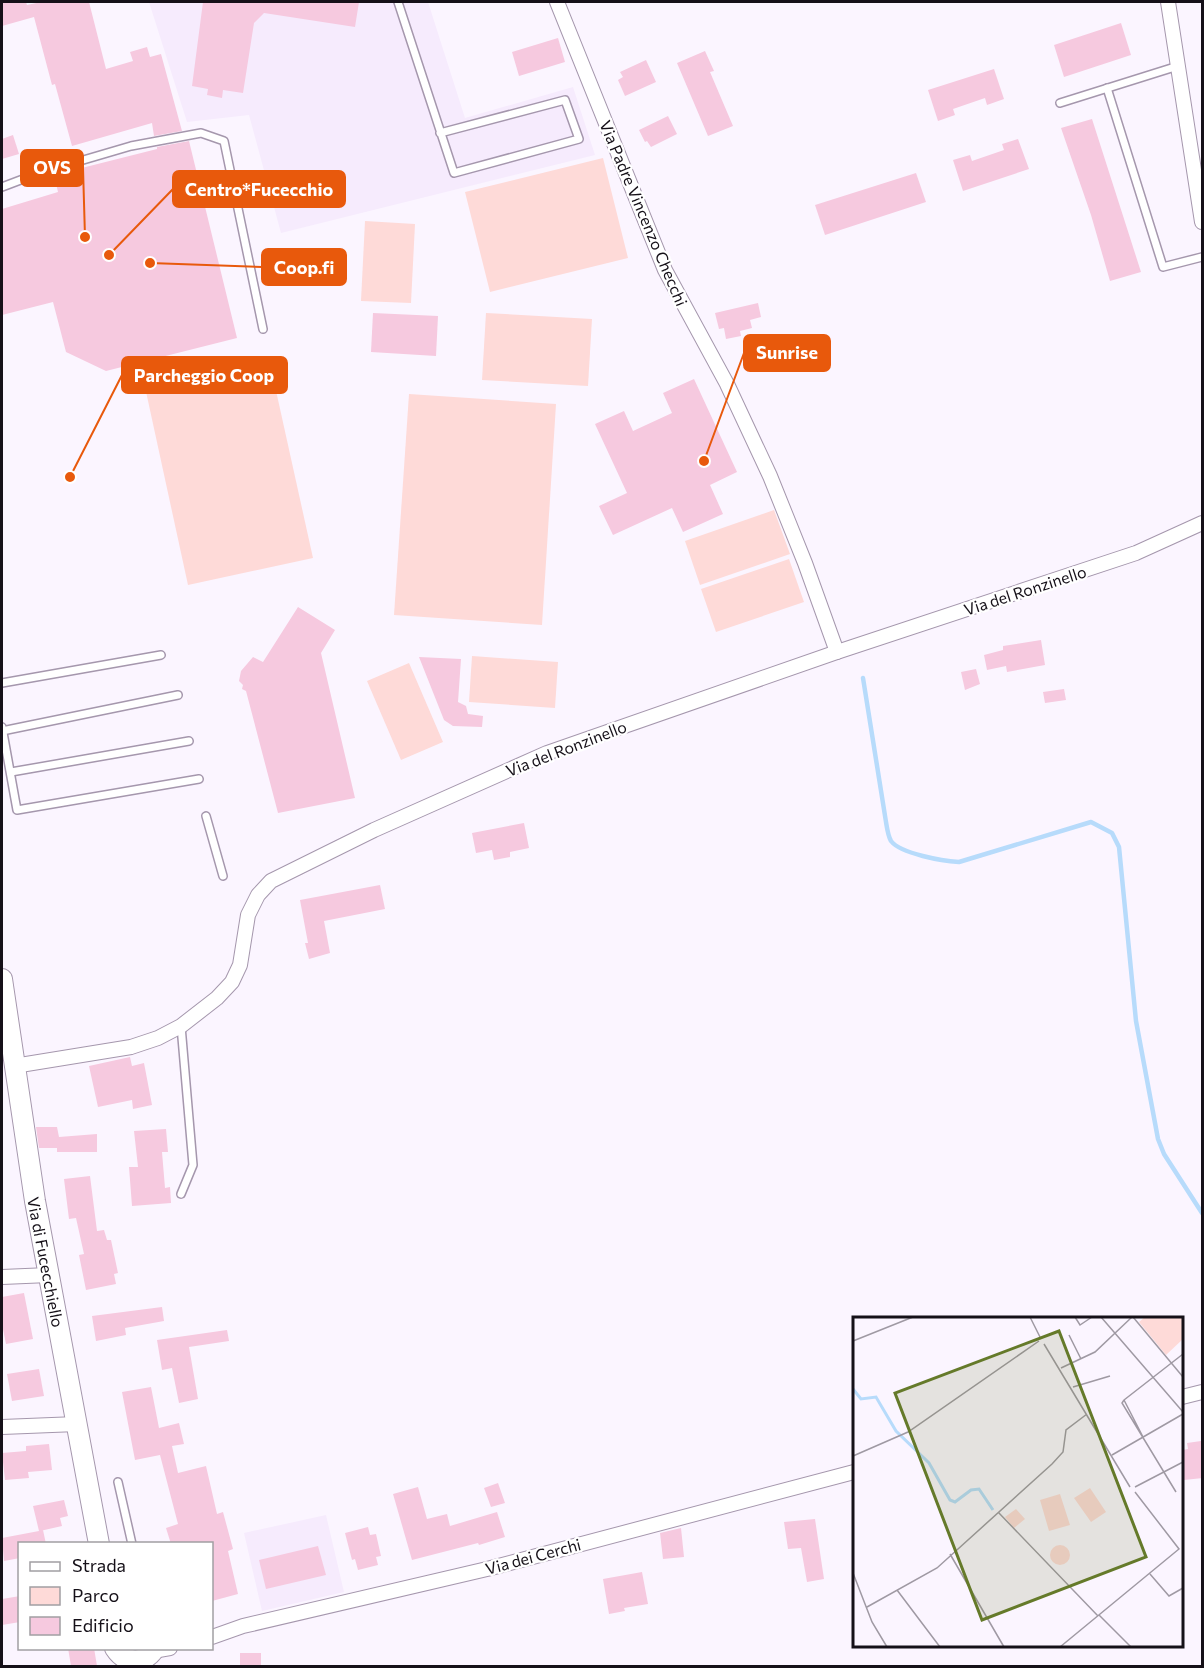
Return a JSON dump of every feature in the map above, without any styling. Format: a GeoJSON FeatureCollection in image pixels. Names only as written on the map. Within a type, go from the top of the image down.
{"type":"FeatureCollection","features":[{"type":"Feature","properties":{"kind":"main road","name":"Via di Fucecchiello"},"geometry":{"type":"LineString","coordinates":[[2,979],[34,1201],[99,1542]]}},
{"type":"Feature","properties":{"kind":"main road"},"geometry":{"type":"LineString","coordinates":[[118,1650],[133,1664],[158,1650]]}},
{"type":"Feature","properties":{"kind":"street","name":"Via Padre Vincenzo Checchi"},"geometry":{"type":"LineString","coordinates":[[557,2],[665,270],[727,384],[770,476],[837,652]]}},
{"type":"Feature","properties":{"kind":"street"},"geometry":{"type":"LineString","coordinates":[[1168,2],[1203,222]]}},
{"type":"Feature","properties":{"kind":"street","name":"Via del Ronzinello"},"geometry":{"type":"LineString","coordinates":[[14,1066],[131,1047],[158,1038],[181,1026],[217,998],[232,982],[240,965],[248,915],[258,895],[271,881],[375,830],[547,753],[837,652],[1136,553],[1203,523]]}},
{"type":"Feature","properties":{"kind":"street"},"geometry":{"type":"LineString","coordinates":[[2,1277],[49,1275]]}},
{"type":"Feature","properties":{"kind":"street"},"geometry":{"type":"LineString","coordinates":[[1183,1397],[1203,1392]]}},
{"type":"Feature","properties":{"kind":"street"},"geometry":{"type":"LineString","coordinates":[[2,1427],[77,1424]]}},
{"type":"Feature","properties":{"kind":"street","name":"Via dei Cerchi"},"geometry":{"type":"LineString","coordinates":[[213,1637],[243,1626],[487,1569],[853,1473]]}},
{"type":"Feature","properties":{"kind":"lane"},"geometry":{"type":"LineString","coordinates":[[398,2],[440,133],[454,173],[579,139],[565,100],[440,133]]}},
{"type":"Feature","properties":{"kind":"lane"},"geometry":{"type":"LineString","coordinates":[[1060,103],[1178,66]]}},
{"type":"Feature","properties":{"kind":"lane"},"geometry":{"type":"LineString","coordinates":[[1107,88],[1163,267],[1203,257]]}},
{"type":"Feature","properties":{"kind":"lane"},"geometry":{"type":"LineString","coordinates":[[2,187],[39,173],[131,146],[201,133],[224,141],[263,329]]}},
{"type":"Feature","properties":{"kind":"lane"},"geometry":{"type":"LineString","coordinates":[[2,683],[161,655]]}},
{"type":"Feature","properties":{"kind":"lane"},"geometry":{"type":"LineString","coordinates":[[178,695],[2,729],[17,810],[199,779]]}},
{"type":"Feature","properties":{"kind":"lane"},"geometry":{"type":"LineString","coordinates":[[10,772],[189,741]]}},
{"type":"Feature","properties":{"kind":"lane"},"geometry":{"type":"LineString","coordinates":[[206,816],[223,876]]}},
{"type":"Feature","properties":{"kind":"lane"},"geometry":{"type":"LineString","coordinates":[[181,1026],[193,1165],[182,1194]]}},
{"type":"Feature","properties":{"kind":"lane"},"geometry":{"type":"LineString","coordinates":[[118,1482],[132,1542]]}},
{"type":"Feature","properties":{"kind":"shaded area"},"geometry":{"type":"Polygon","coordinates":[[[149,2],[428,2],[465,118],[573,87],[595,155],[281,233],[249,115],[187,122],[149,2]]]}},
{"type":"Feature","properties":{"kind":"shaded area"},"geometry":{"type":"Polygon","coordinates":[[[326,1515],[344,1592],[262,1611],[244,1533],[326,1515]]]}},
{"type":"Feature","properties":{"kind":"green space"},"geometry":{"type":"Polygon","coordinates":[[[603,158],[628,258],[490,292],[465,192],[603,158]]]}},
{"type":"Feature","properties":{"kind":"green space"},"geometry":{"type":"Polygon","coordinates":[[[365,221],[415,224],[411,303],[361,301],[365,221]]]}},
{"type":"Feature","properties":{"kind":"green space"},"geometry":{"type":"Polygon","coordinates":[[[486,313],[592,319],[588,386],[482,380],[486,313]]]}},
{"type":"Feature","properties":{"kind":"green space"},"geometry":{"type":"Polygon","coordinates":[[[269,359],[313,558],[188,585],[145,387],[269,359]]]}},
{"type":"Feature","properties":{"kind":"green space"},"geometry":{"type":"Polygon","coordinates":[[[409,394],[556,404],[542,625],[394,615],[409,394]]]}},
{"type":"Feature","properties":{"kind":"green space"},"geometry":{"type":"Polygon","coordinates":[[[774,510],[790,554],[700,585],[685,541],[774,510]]]}},
{"type":"Feature","properties":{"kind":"green space"},"geometry":{"type":"Polygon","coordinates":[[[789,559],[804,602],[716,632],[701,589],[789,559]]]}},
{"type":"Feature","properties":{"kind":"green space"},"geometry":{"type":"Polygon","coordinates":[[[472,656],[558,662],[555,708],[469,702],[472,656]]]}},
{"type":"Feature","properties":{"kind":"green space"},"geometry":{"type":"Polygon","coordinates":[[[409,663],[443,742],[401,760],[367,681],[409,663]]]}},
{"type":"Feature","properties":{"kind":"building"},"geometry":{"type":"Polygon","coordinates":[[[2,2],[26,2],[27,5],[41,2],[89,2],[106,69],[133,61],[130,52],[147,47],[150,57],[161,54],[182,131],[154,136],[152,123],[72,146],[55,84],[52,85],[34,17],[2,26],[2,2]]]}},
{"type":"Feature","properties":{"kind":"building"},"geometry":{"type":"Polygon","coordinates":[[[203,2],[359,2],[355,27],[264,13],[254,23],[243,93],[223,90],[222,98],[207,95],[208,89],[192,86],[203,2]]]}},
{"type":"Feature","properties":{"kind":"building"},"geometry":{"type":"Polygon","coordinates":[[[1121,23],[1131,55],[1064,77],[1054,45],[1121,23]]]}},
{"type":"Feature","properties":{"kind":"building"},"geometry":{"type":"Polygon","coordinates":[[[558,38],[565,62],[519,76],[512,52],[558,38]]]}},
{"type":"Feature","properties":{"kind":"building"},"geometry":{"type":"Polygon","coordinates":[[[705,51],[714,71],[710,72],[733,126],[708,136],[677,63],[705,51]]]}},
{"type":"Feature","properties":{"kind":"building"},"geometry":{"type":"Polygon","coordinates":[[[646,60],[656,82],[625,96],[618,80],[623,77],[620,72],[646,60]]]}},
{"type":"Feature","properties":{"kind":"building"},"geometry":{"type":"Polygon","coordinates":[[[994,69],[1004,99],[987,105],[985,98],[953,109],[955,115],[938,121],[928,90],[994,69]]]}},
{"type":"Feature","properties":{"kind":"building"},"geometry":{"type":"Polygon","coordinates":[[[668,116],[677,134],[651,147],[647,141],[645,142],[639,130],[668,116]]]}},
{"type":"Feature","properties":{"kind":"building"},"geometry":{"type":"Polygon","coordinates":[[[1092,119],[1141,272],[1110,281],[1091,215],[1061,128],[1092,119]]]}},
{"type":"Feature","properties":{"kind":"building"},"geometry":{"type":"Polygon","coordinates":[[[13,135],[19,154],[2,159],[2,139],[13,135]]]}},
{"type":"Feature","properties":{"kind":"building"},"geometry":{"type":"Polygon","coordinates":[[[1018,139],[1029,169],[963,191],[953,160],[970,155],[972,161],[1004,150],[1002,144],[1018,139]]]}},
{"type":"Feature","properties":{"kind":"building"},"geometry":{"type":"Polygon","coordinates":[[[189,141],[237,338],[106,371],[66,352],[53,302],[2,315],[2,209],[58,192],[54,175],[157,149],[157,147],[189,141]]]}},
{"type":"Feature","properties":{"kind":"building"},"geometry":{"type":"Polygon","coordinates":[[[916,173],[926,202],[825,235],[815,205],[916,173]]]}},
{"type":"Feature","properties":{"kind":"building"},"geometry":{"type":"Polygon","coordinates":[[[758,303],[761,317],[750,320],[752,328],[740,331],[741,336],[726,339],[724,328],[719,329],[715,313],[758,303]]]}},
{"type":"Feature","properties":{"kind":"building"},"geometry":{"type":"Polygon","coordinates":[[[373,313],[438,316],[436,356],[371,352],[373,313]]]}},
{"type":"Feature","properties":{"kind":"building"},"geometry":{"type":"Polygon","coordinates":[[[694,379],[737,472],[710,485],[723,514],[683,532],[672,508],[613,535],[599,506],[627,493],[595,424],[624,411],[633,431],[672,413],[663,393],[694,379]]]}},
{"type":"Feature","properties":{"kind":"building"},"geometry":{"type":"Polygon","coordinates":[[[298,607],[335,630],[321,653],[355,798],[278,813],[246,691],[242,689],[243,685],[239,681],[241,671],[253,657],[263,662],[298,607]]]}},
{"type":"Feature","properties":{"kind":"building"},"geometry":{"type":"Polygon","coordinates":[[[1041,640],[1045,665],[1007,672],[1006,666],[987,670],[984,655],[1003,650],[1003,646],[1041,640]]]}},
{"type":"Feature","properties":{"kind":"building"},"geometry":{"type":"Polygon","coordinates":[[[419,657],[461,659],[458,702],[466,706],[468,714],[483,716],[482,727],[453,726],[444,720],[419,657]]]}},
{"type":"Feature","properties":{"kind":"building"},"geometry":{"type":"Polygon","coordinates":[[[976,669],[980,684],[965,690],[961,672],[976,669]]]}},
{"type":"Feature","properties":{"kind":"building"},"geometry":{"type":"Polygon","coordinates":[[[1064,689],[1066,700],[1045,703],[1043,692],[1064,689]]]}},
{"type":"Feature","properties":{"kind":"building"},"geometry":{"type":"Polygon","coordinates":[[[524,823],[529,848],[510,852],[510,857],[494,860],[492,850],[476,853],[472,833],[524,823]]]}},
{"type":"Feature","properties":{"kind":"building"},"geometry":{"type":"Polygon","coordinates":[[[380,885],[385,909],[324,921],[330,953],[309,959],[300,900],[380,885]]]}},
{"type":"Feature","properties":{"kind":"building"},"geometry":{"type":"Polygon","coordinates":[[[130,1057],[132,1066],[144,1063],[152,1105],[133,1109],[132,1100],[98,1107],[89,1066],[130,1057]]]}},
{"type":"Feature","properties":{"kind":"building"},"geometry":{"type":"Polygon","coordinates":[[[36,1127],[57,1127],[59,1137],[97,1134],[97,1152],[57,1152],[57,1148],[39,1148],[36,1127]]]}},
{"type":"Feature","properties":{"kind":"building"},"geometry":{"type":"Polygon","coordinates":[[[166,1129],[168,1152],[162,1152],[165,1188],[170,1187],[171,1203],[132,1206],[129,1167],[138,1167],[134,1131],[166,1129]]]}},
{"type":"Feature","properties":{"kind":"building"},"geometry":{"type":"Polygon","coordinates":[[[90,1176],[97,1231],[104,1230],[107,1240],[111,1240],[118,1273],[114,1274],[116,1284],[86,1290],[79,1255],[84,1254],[76,1218],[69,1219],[64,1179],[90,1176]]]}},
{"type":"Feature","properties":{"kind":"building"},"geometry":{"type":"Polygon","coordinates":[[[24,1293],[33,1339],[6,1344],[2,1324],[2,1297],[24,1293]]]}},
{"type":"Feature","properties":{"kind":"building"},"geometry":{"type":"Polygon","coordinates":[[[162,1307],[164,1321],[125,1328],[126,1335],[96,1341],[92,1316],[162,1307]]]}},
{"type":"Feature","properties":{"kind":"building"},"geometry":{"type":"Polygon","coordinates":[[[227,1330],[229,1341],[189,1347],[198,1399],[179,1403],[172,1368],[162,1370],[157,1340],[227,1330]]]}},
{"type":"Feature","properties":{"kind":"building"},"geometry":{"type":"Polygon","coordinates":[[[39,1369],[44,1396],[12,1401],[7,1374],[39,1369]]]}},
{"type":"Feature","properties":{"kind":"building"},"geometry":{"type":"Polygon","coordinates":[[[151,1387],[159,1428],[179,1423],[184,1444],[172,1446],[178,1473],[206,1466],[217,1514],[223,1512],[233,1549],[228,1551],[238,1594],[213,1601],[213,1542],[170,1542],[166,1528],[178,1524],[160,1455],[135,1460],[122,1392],[151,1387]]]}},
{"type":"Feature","properties":{"kind":"building"},"geometry":{"type":"Polygon","coordinates":[[[1201,1441],[1203,1478],[1184,1480],[1183,1450],[1188,1449],[1187,1443],[1201,1441]]]}},
{"type":"Feature","properties":{"kind":"building"},"geometry":{"type":"Polygon","coordinates":[[[49,1444],[52,1470],[28,1472],[29,1478],[5,1480],[2,1453],[26,1451],[26,1446],[49,1444]]]}},
{"type":"Feature","properties":{"kind":"building"},"geometry":{"type":"Polygon","coordinates":[[[498,1483],[505,1503],[491,1507],[484,1488],[498,1483]]]}},
{"type":"Feature","properties":{"kind":"building"},"geometry":{"type":"Polygon","coordinates":[[[418,1487],[427,1519],[447,1514],[450,1526],[497,1512],[505,1537],[412,1560],[393,1494],[418,1487]]]}},
{"type":"Feature","properties":{"kind":"building"},"geometry":{"type":"Polygon","coordinates":[[[64,1500],[68,1516],[60,1518],[62,1526],[43,1530],[46,1542],[18,1542],[18,1558],[4,1561],[2,1538],[39,1531],[33,1506],[64,1500]]]}},
{"type":"Feature","properties":{"kind":"building"},"geometry":{"type":"Polygon","coordinates":[[[815,1519],[824,1579],[807,1582],[801,1548],[788,1549],[784,1522],[815,1519]]]}},
{"type":"Feature","properties":{"kind":"building"},"geometry":{"type":"Polygon","coordinates":[[[368,1527],[370,1535],[376,1534],[381,1556],[376,1557],[378,1565],[358,1570],[355,1559],[352,1560],[345,1533],[368,1527]]]}},
{"type":"Feature","properties":{"kind":"building"},"geometry":{"type":"Polygon","coordinates":[[[681,1528],[684,1557],[663,1559],[660,1533],[681,1528]]]}},
{"type":"Feature","properties":{"kind":"building"},"geometry":{"type":"Polygon","coordinates":[[[318,1546],[326,1575],[266,1589],[259,1560],[318,1546]]]}},
{"type":"Feature","properties":{"kind":"building"},"geometry":{"type":"Polygon","coordinates":[[[642,1572],[648,1604],[624,1608],[625,1611],[609,1614],[603,1579],[642,1572]]]}},
{"type":"Feature","properties":{"kind":"building"},"geometry":{"type":"Polygon","coordinates":[[[18,1596],[18,1622],[2,1625],[2,1599],[18,1596]]]}},
{"type":"Feature","properties":{"kind":"building"},"geometry":{"type":"Polygon","coordinates":[[[68,1650],[94,1650],[97,1666],[71,1666],[68,1650]]]}},
{"type":"Feature","properties":{"kind":"building"},"geometry":{"type":"Polygon","coordinates":[[[240,1653],[261,1653],[261,1666],[240,1666],[240,1653]]]}},
{"type":"Feature","properties":{"kind":"waterway"},"geometry":{"type":"LineString","coordinates":[[863,678],[887,829],[891,841],[896,846],[923,856],[959,862],[1091,822],[1112,833],[1119,847],[1136,1021],[1158,1139],[1164,1154],[1202,1213]]}},
{"type":"Feature","properties":{"kind":"place","name":"OVS"},"geometry":{"type":"Point","coordinates":[85,237]}},
{"type":"Feature","properties":{"kind":"place","name":"Centro*Fucecchio"},"geometry":{"type":"Point","coordinates":[109,255]}},
{"type":"Feature","properties":{"kind":"place","name":"Coop.fi"},"geometry":{"type":"Point","coordinates":[150,263]}},
{"type":"Feature","properties":{"kind":"place","name":"Sunrise"},"geometry":{"type":"Point","coordinates":[704,461]}},
{"type":"Feature","properties":{"kind":"place","name":"Parcheggio Coop"},"geometry":{"type":"Point","coordinates":[70,477]}}]}
